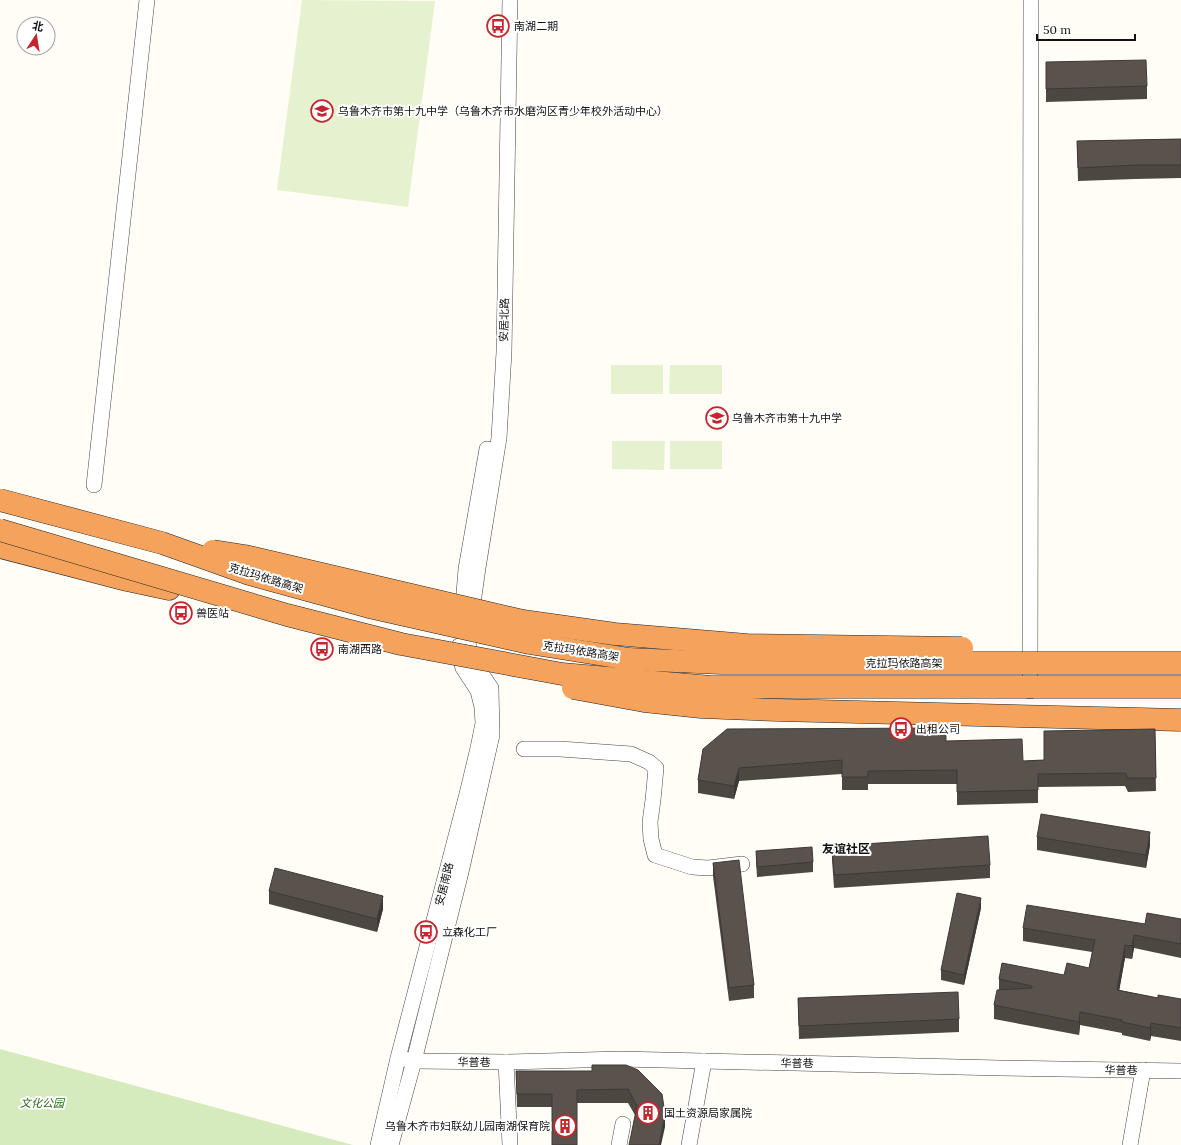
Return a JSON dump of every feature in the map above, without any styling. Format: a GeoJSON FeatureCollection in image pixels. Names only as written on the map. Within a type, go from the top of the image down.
{"type":"FeatureCollection","features":[{"type":"Feature","properties":{"kind":"highway"},"geometry":{"type":"LineString","coordinates":[[0,494],[38,510]]}},
{"type":"Feature","properties":{"kind":"highway","name":"克拉玛依路高架"},"geometry":{"type":"LineString","coordinates":[[0,500],[162,544],[249,574],[369,607],[529,643],[630,659],[721,663],[1181,663]]}},
{"type":"Feature","properties":{"kind":"highway","name":"克拉玛依路高架"},"geometry":{"type":"LineString","coordinates":[[0,530],[287,615],[402,644],[562,674],[711,687],[1181,687]]}},
{"type":"Feature","properties":{"kind":"highway"},"geometry":{"type":"LineString","coordinates":[[162,544],[245,556],[523,620],[615,634],[747,645],[1031,648]]}},
{"type":"Feature","properties":{"kind":"highway"},"geometry":{"type":"LineString","coordinates":[[0,547],[127,580],[287,615]]}},
{"type":"Feature","properties":{"kind":"highway"},"geometry":{"type":"LineString","coordinates":[[402,644],[535,682],[644,701],[701,707],[1181,720]]}},
{"type":"Feature","properties":{"kind":"street"},"geometry":{"type":"LineString","coordinates":[[94,485],[147,0]]}},
{"type":"Feature","properties":{"kind":"street","name":"安居北路"},"geometry":{"type":"LineString","coordinates":[[464,632],[466,569],[489,439],[495,355],[494,287],[501,0]]}},
{"type":"Feature","properties":{"kind":"street","name":"安居北路"},"geometry":{"type":"LineString","coordinates":[[464,632],[478,568],[499,438],[504,352],[510,0]]}},
{"type":"Feature","properties":{"kind":"street"},"geometry":{"type":"LineString","coordinates":[[1030,691],[1031,0]]}},
{"type":"Feature","properties":{"kind":"street","name":"安居南路"},"geometry":{"type":"LineString","coordinates":[[378,1145],[398,1058],[465,801],[483,723],[482,707],[478,691],[463,668],[459,654],[459,640],[464,632]]}},
{"type":"Feature","properties":{"kind":"street","name":"安居南路"},"geometry":{"type":"LineString","coordinates":[[391,1145],[414,1061],[461,872],[492,735],[491,688],[469,656],[464,632]]}},
{"type":"Feature","properties":{"kind":"street"},"geometry":{"type":"LineString","coordinates":[[524,749],[560,749],[631,754],[649,762],[656,768],[650,822],[651,839],[655,854],[692,867],[708,868],[742,864]]}},
{"type":"Feature","properties":{"kind":"street","name":"华普巷"},"geometry":{"type":"LineString","coordinates":[[398,1058],[414,1061],[506,1062],[621,1059],[1181,1071]]}},
{"type":"Feature","properties":{"kind":"street"},"geometry":{"type":"LineString","coordinates":[[689,1145],[704,1061]]}},
{"type":"Feature","properties":{"kind":"street"},"geometry":{"type":"LineString","coordinates":[[506,1062],[510,1145]]}},
{"type":"Feature","properties":{"kind":"street"},"geometry":{"type":"LineString","coordinates":[[1130,1145],[1143,1070]]}},
{"type":"Feature","properties":{"kind":"street"},"geometry":{"type":"LineString","coordinates":[[619,1145],[623,1124]]}},
{"type":"Feature","properties":{"kind":"green space"},"geometry":{"type":"Polygon","coordinates":[[[302,0],[435,1],[408,207],[277,190],[302,0]]]}},
{"type":"Feature","properties":{"kind":"green space"},"geometry":{"type":"Polygon","coordinates":[[[611,365],[663,365],[663,394],[611,394],[611,365]]]}},
{"type":"Feature","properties":{"kind":"green space"},"geometry":{"type":"Polygon","coordinates":[[[670,365],[722,365],[722,394],[669,394],[670,365]]]}},
{"type":"Feature","properties":{"kind":"green space"},"geometry":{"type":"Polygon","coordinates":[[[612,441],[665,441],[664,470],[612,469],[612,441]]]}},
{"type":"Feature","properties":{"kind":"green space"},"geometry":{"type":"Polygon","coordinates":[[[670,441],[722,441],[722,469],[670,469],[670,441]]]}},
{"type":"Feature","properties":{"kind":"green space","name":"文化公园"},"geometry":{"type":"Polygon","coordinates":[[[0,1049],[353,1145],[0,1145],[0,1049]]]}},
{"type":"Feature","properties":{"kind":"building"},"geometry":{"type":"Polygon","coordinates":[[[1146,60],[1147,86],[1046,89],[1046,62],[1146,60]]]}},
{"type":"Feature","properties":{"kind":"building"},"geometry":{"type":"Polygon","coordinates":[[[1181,139],[1181,165],[1135,165],[1078,168],[1077,141],[1181,139]]]}},
{"type":"Feature","properties":{"kind":"building"},"geometry":{"type":"Polygon","coordinates":[[[946,728],[946,741],[1022,739],[1023,761],[1044,760],[1044,731],[1155,729],[1156,778],[1128,778],[1125,773],[1038,774],[1038,790],[957,792],[957,770],[868,771],[868,777],[842,777],[842,760],[739,768],[734,786],[698,780],[703,749],[727,729],[946,728]]]}},
{"type":"Feature","properties":{"kind":"building"},"geometry":{"type":"Polygon","coordinates":[[[1041,814],[1150,832],[1146,855],[1037,837],[1041,814]]]}},
{"type":"Feature","properties":{"kind":"building"},"geometry":{"type":"Polygon","coordinates":[[[988,836],[990,865],[834,875],[832,846],[988,836]]]}},
{"type":"Feature","properties":{"kind":"building"},"geometry":{"type":"Polygon","coordinates":[[[812,847],[813,862],[757,867],[756,851],[812,847]]]}},
{"type":"Feature","properties":{"kind":"building"},"geometry":{"type":"Polygon","coordinates":[[[739,860],[754,985],[729,988],[713,863],[739,860]]]}},
{"type":"Feature","properties":{"kind":"building"},"geometry":{"type":"Polygon","coordinates":[[[275,868],[383,896],[377,919],[269,891],[275,868]]]}},
{"type":"Feature","properties":{"kind":"building"},"geometry":{"type":"Polygon","coordinates":[[[957,893],[981,898],[964,975],[941,970],[957,893]]]}},
{"type":"Feature","properties":{"kind":"building"},"geometry":{"type":"Polygon","coordinates":[[[1027,905],[1145,924],[1147,913],[1181,919],[1181,944],[1134,935],[1132,946],[1125,945],[1117,990],[1158,998],[1158,995],[1181,999],[1181,1028],[1151,1023],[1150,1028],[1122,1022],[1122,1020],[1080,1012],[1079,1022],[994,1005],[997,990],[1032,988],[1032,986],[999,979],[1002,963],[1064,975],[1067,963],[1089,968],[1095,940],[1023,928],[1027,905]]]}},
{"type":"Feature","properties":{"kind":"building"},"geometry":{"type":"Polygon","coordinates":[[[958,992],[959,1019],[799,1026],[798,998],[958,992]]]}},
{"type":"Feature","properties":{"kind":"building"},"geometry":{"type":"Polygon","coordinates":[[[592,1065],[626,1065],[638,1070],[662,1094],[665,1114],[659,1145],[629,1145],[637,1106],[628,1089],[577,1090],[577,1145],[552,1145],[552,1094],[517,1094],[516,1071],[592,1071],[592,1065]]]}},
{"type":"Feature","properties":{"kind":"place","name":"南湖二期"},"geometry":{"type":"Point","coordinates":[498,26]}},
{"type":"Feature","properties":{"kind":"place","name":"乌鲁木齐市第十九中学（乌鲁木齐市水磨沟区青少年校外活动中心）"},"geometry":{"type":"Point","coordinates":[322,111]}},
{"type":"Feature","properties":{"kind":"place","name":"乌鲁木齐市第十九中学"},"geometry":{"type":"Point","coordinates":[717,418]}},
{"type":"Feature","properties":{"kind":"place","name":"兽医站"},"geometry":{"type":"Point","coordinates":[181,613]}},
{"type":"Feature","properties":{"kind":"place","name":"南湖西路"},"geometry":{"type":"Point","coordinates":[322,649]}},
{"type":"Feature","properties":{"kind":"place","name":"出租公司"},"geometry":{"type":"Point","coordinates":[901,729]}},
{"type":"Feature","properties":{"kind":"place","name":"立森化工厂"},"geometry":{"type":"Point","coordinates":[426,932]}},
{"type":"Feature","properties":{"kind":"place","name":"国土资源局家属院"},"geometry":{"type":"Point","coordinates":[648,1113]}},
{"type":"Feature","properties":{"kind":"place","name":"乌鲁木齐市妇联幼儿园南湖保育院"},"geometry":{"type":"Point","coordinates":[565,1126]}},
{"type":"Feature","properties":{"kind":"district","name":"友谊社区"},"geometry":{"type":"Point","coordinates":[846,849]}}]}
